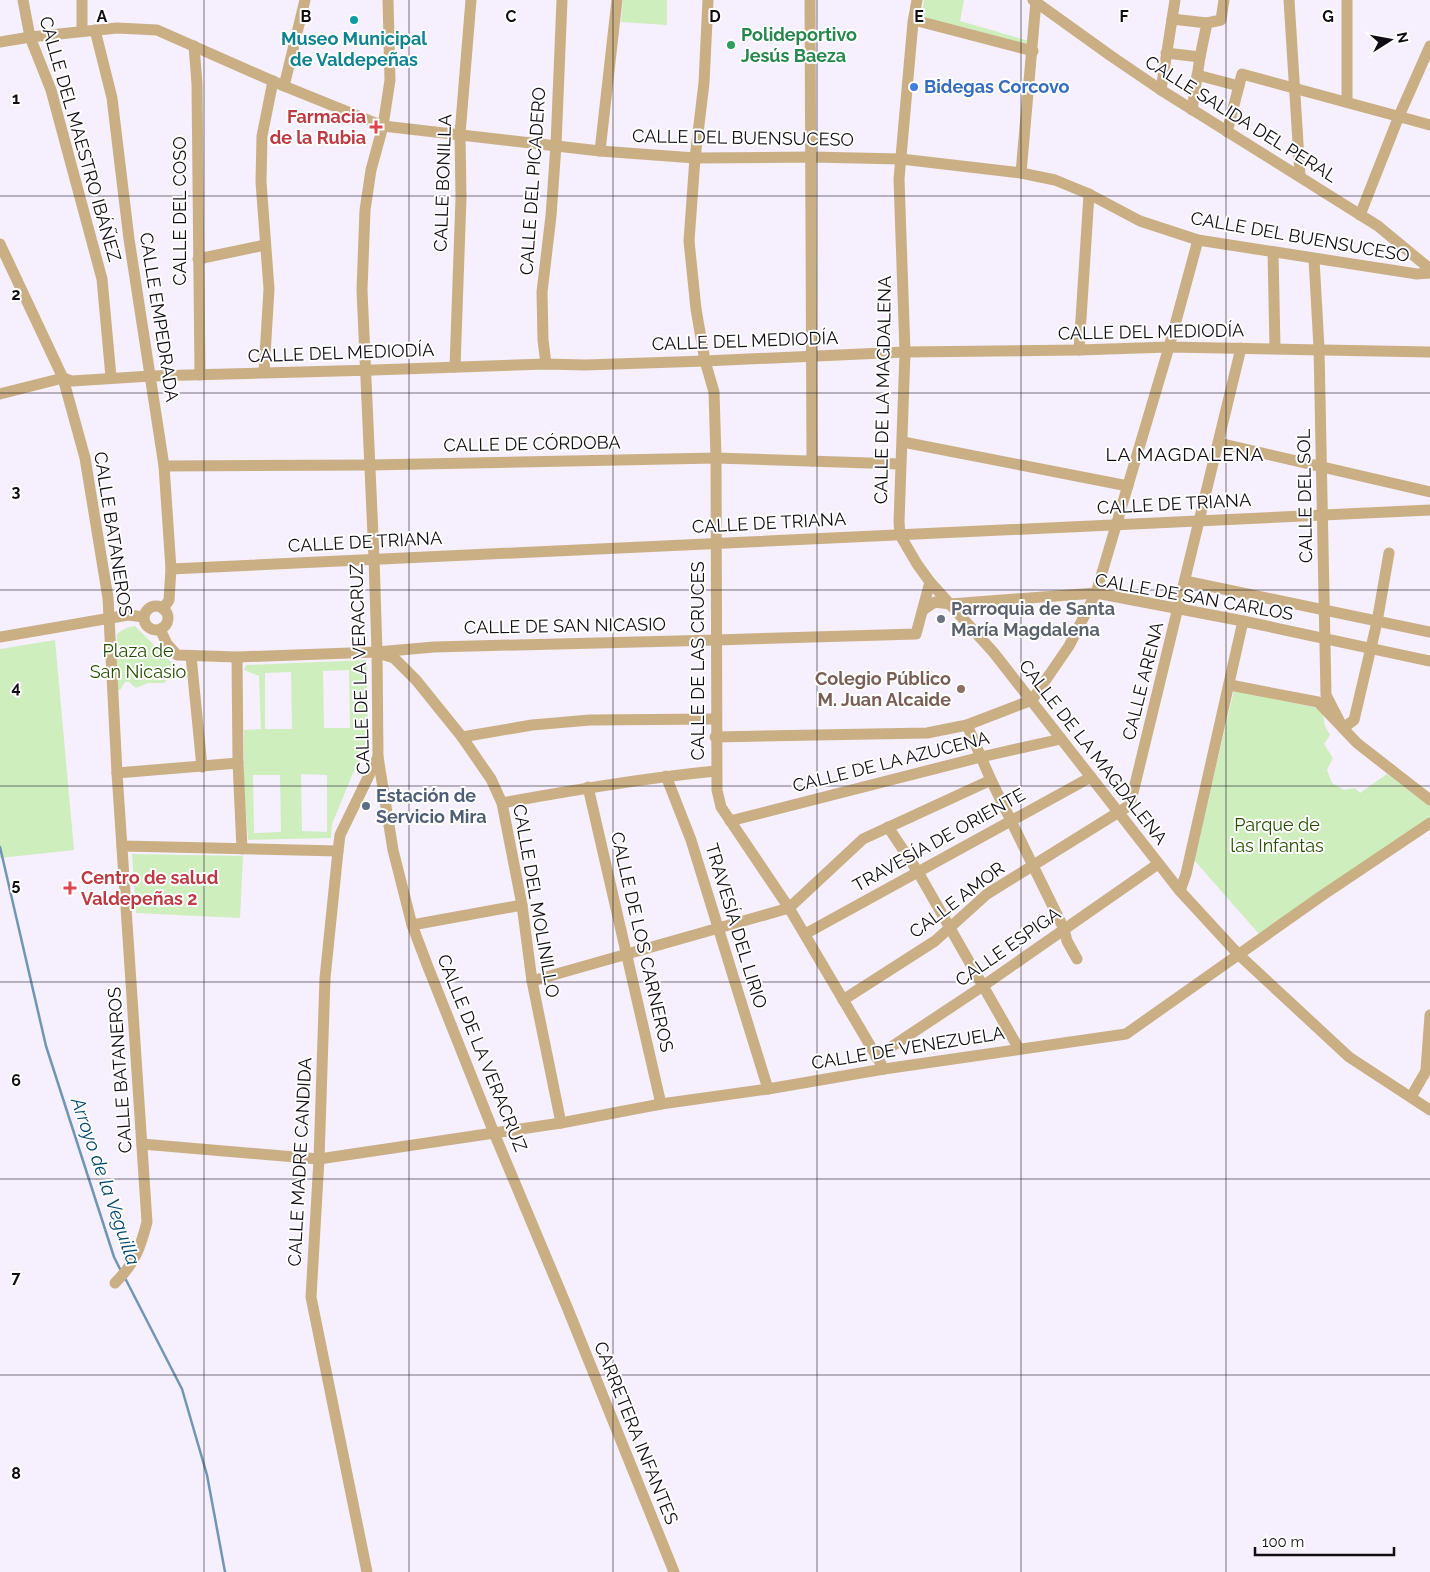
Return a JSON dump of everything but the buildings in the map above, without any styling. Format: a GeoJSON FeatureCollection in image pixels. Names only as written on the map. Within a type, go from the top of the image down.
{"type":"FeatureCollection","features":[{"type":"Feature","properties":{"kind":"street","name":"CALLE DEL MAESTRO IBÁÑEZ"},"geometry":{"type":"LineString","coordinates":[[23,0],[30,37],[51,90],[102,278],[111,377]]}},
{"type":"Feature","properties":{"kind":"street"},"geometry":{"type":"LineString","coordinates":[[82,0],[82,31]]}},
{"type":"Feature","properties":{"kind":"street"},"geometry":{"type":"LineString","coordinates":[[284,86],[305,0]]}},
{"type":"Feature","properties":{"kind":"street","name":"CALLE DE LA VERACRUZ"},"geometry":{"type":"LineString","coordinates":[[388,0],[390,80],[383,126],[371,170],[365,210],[362,290],[374,558],[378,757],[393,850],[412,925],[494,1133],[567,1307]]}},
{"type":"Feature","properties":{"kind":"street","name":"CALLE BONILLA"},"geometry":{"type":"LineString","coordinates":[[455,367],[461,198],[460,134],[471,0]]}},
{"type":"Feature","properties":{"kind":"street","name":"CALLE DEL PICADERO"},"geometry":{"type":"LineString","coordinates":[[546,364],[543,340],[542,292],[551,216],[556,145],[562,0]]}},
{"type":"Feature","properties":{"kind":"street"},"geometry":{"type":"LineString","coordinates":[[600,151],[617,0]]}},
{"type":"Feature","properties":{"kind":"street","name":"CALLE DE LAS CRUCES"},"geometry":{"type":"LineString","coordinates":[[708,0],[704,83],[695,158],[689,241],[696,309],[705,361],[714,392],[716,458],[715,719],[717,790],[721,807],[789,908],[884,1069]]}},
{"type":"Feature","properties":{"kind":"street"},"geometry":{"type":"LineString","coordinates":[[810,0],[812,461]]}},
{"type":"Feature","properties":{"kind":"street","name":"CALLE DE LA MAGDALENA"},"geometry":{"type":"LineString","coordinates":[[917,0],[900,179],[905,352],[903,442],[900,464],[900,535],[930,582],[994,653],[1180,891],[1238,954],[1349,1057],[1430,1110]]}},
{"type":"Feature","properties":{"kind":"street"},"geometry":{"type":"LineString","coordinates":[[1161,90],[1175,0]]}},
{"type":"Feature","properties":{"kind":"street"},"geometry":{"type":"LineString","coordinates":[[1172,19],[1207,23],[1221,20],[1224,0]]}},
{"type":"Feature","properties":{"kind":"street"},"geometry":{"type":"LineString","coordinates":[[1289,0],[1300,175]]}},
{"type":"Feature","properties":{"kind":"street"},"geometry":{"type":"LineString","coordinates":[[1347,0],[1347,102]]}},
{"type":"Feature","properties":{"kind":"street"},"geometry":{"type":"LineString","coordinates":[[1021,174],[1033,51],[1034,1]]}},
{"type":"Feature","properties":{"kind":"street","name":"CALLE SALIDA DEL PERAL"},"geometry":{"type":"LineString","coordinates":[[1034,1],[1161,90],[1300,175],[1378,226],[1430,269]]}},
{"type":"Feature","properties":{"kind":"street"},"geometry":{"type":"LineString","coordinates":[[914,20],[1033,51]]}},
{"type":"Feature","properties":{"kind":"street"},"geometry":{"type":"LineString","coordinates":[[1192,110],[1207,23]]}},
{"type":"Feature","properties":{"kind":"street","name":"CALLE DEL BUENSUCESO"},"geometry":{"type":"LineString","coordinates":[[0,42],[117,28],[157,30],[284,86],[383,126],[600,151],[695,158],[812,157],[901,159],[1021,174],[1055,180],[1089,194],[1140,221],[1198,240],[1417,274],[1430,269]]}},
{"type":"Feature","properties":{"kind":"street","name":"CALLE EMPEDRADA"},"geometry":{"type":"LineString","coordinates":[[95,30],[112,98],[129,239],[164,466],[170,569],[169,600],[163,609]]}},
{"type":"Feature","properties":{"kind":"street","name":"CALLE DEL COSO"},"geometry":{"type":"LineString","coordinates":[[194,46],[197,84],[200,375]]}},
{"type":"Feature","properties":{"kind":"street"},"geometry":{"type":"LineString","coordinates":[[1360,215],[1399,116],[1429,49]]}},
{"type":"Feature","properties":{"kind":"street"},"geometry":{"type":"LineString","coordinates":[[1166,53],[1200,57]]}},
{"type":"Feature","properties":{"kind":"street"},"geometry":{"type":"LineString","coordinates":[[1228,132],[1242,74],[1430,124]]}},
{"type":"Feature","properties":{"kind":"street"},"geometry":{"type":"LineString","coordinates":[[1197,75],[1238,86]]}},
{"type":"Feature","properties":{"kind":"street"},"geometry":{"type":"LineString","coordinates":[[264,372],[269,288],[261,182],[262,136],[273,81]]}},
{"type":"Feature","properties":{"kind":"street"},"geometry":{"type":"LineString","coordinates":[[1079,350],[1089,194]]}},
{"type":"Feature","properties":{"kind":"street"},"geometry":{"type":"LineString","coordinates":[[716,737],[927,734],[967,725],[1032,700],[1069,646],[1096,593],[1169,346],[1198,240]]}},
{"type":"Feature","properties":{"kind":"street","name":"CALLE BATANEROS"},"geometry":{"type":"LineString","coordinates":[[0,244],[63,378],[85,458],[108,598],[117,773],[146,1222],[141,1244],[120,1278]]}},
{"type":"Feature","properties":{"kind":"street"},"geometry":{"type":"LineString","coordinates":[[198,259],[265,245]]}},
{"type":"Feature","properties":{"kind":"street"},"geometry":{"type":"LineString","coordinates":[[1272,252],[1275,348]]}},
{"type":"Feature","properties":{"kind":"street","name":"CALLE DEL SOL"},"geometry":{"type":"LineString","coordinates":[[1314,259],[1319,348],[1326,610],[1324,639],[1326,695],[1343,728]]}},
{"type":"Feature","properties":{"kind":"street","name":"CALLE DEL MEDIODÍA"},"geometry":{"type":"LineString","coordinates":[[0,394],[63,378],[72,381],[111,377],[546,364],[585,365],[905,352],[1079,350],[1169,346],[1430,352]]}},
{"type":"Feature","properties":{"kind":"street","name":"CALLE ARENA"},"geometry":{"type":"LineString","coordinates":[[1119,813],[1130,805],[1134,794],[1198,521],[1242,348]]}},
{"type":"Feature","properties":{"kind":"street"},"geometry":{"type":"LineString","coordinates":[[903,442],[1128,486]]}},
{"type":"Feature","properties":{"kind":"street"},"geometry":{"type":"LineString","coordinates":[[1219,443],[1430,492]]}},
{"type":"Feature","properties":{"kind":"street","name":"CALLE DE CÓRDOBA"},"geometry":{"type":"LineString","coordinates":[[164,466],[370,465],[716,458],[900,464]]}},
{"type":"Feature","properties":{"kind":"street","name":"CALLE DE TRIANA"},"geometry":{"type":"LineString","coordinates":[[170,569],[1430,510]]}},
{"type":"Feature","properties":{"kind":"street"},"geometry":{"type":"LineString","coordinates":[[1343,728],[1354,720],[1377,622],[1389,553]]}},
{"type":"Feature","properties":{"kind":"street"},"geometry":{"type":"LineString","coordinates":[[1185,581],[1430,632]]}},
{"type":"Feature","properties":{"kind":"street"},"geometry":{"type":"LineString","coordinates":[[923,610],[930,582]]}},
{"type":"Feature","properties":{"kind":"street","name":"CALLE DE SAN CARLOS"},"geometry":{"type":"LineString","coordinates":[[923,610],[935,602],[950,604],[1096,593],[1243,621],[1430,661]]}},
{"type":"Feature","properties":{"kind":"street"},"geometry":{"type":"LineString","coordinates":[[157,606],[163,609],[167,614],[168,620],[165,626],[154,630],[149,628],[145,623],[146,611],[151,607],[157,606]]}},
{"type":"Feature","properties":{"kind":"street","name":"CALLE DE SAN NICASIO"},"geometry":{"type":"LineString","coordinates":[[397,654],[434,647],[916,634],[923,610]]}},
{"type":"Feature","properties":{"kind":"street"},"geometry":{"type":"LineString","coordinates":[[0,637],[128,615],[144,617]]}},
{"type":"Feature","properties":{"kind":"street"},"geometry":{"type":"LineString","coordinates":[[1180,891],[1186,874],[1243,621]]}},
{"type":"Feature","properties":{"kind":"street"},"geometry":{"type":"LineString","coordinates":[[160,629],[172,651],[177,656],[237,657],[377,652],[397,654]]}},
{"type":"Feature","properties":{"kind":"street","name":"CALLE DEL MOLINILLO"},"geometry":{"type":"LineString","coordinates":[[397,654],[462,737],[491,779],[502,803],[522,904],[532,981],[561,1124]]}},
{"type":"Feature","properties":{"kind":"street"},"geometry":{"type":"LineString","coordinates":[[191,656],[202,767]]}},
{"type":"Feature","properties":{"kind":"street"},"geometry":{"type":"LineString","coordinates":[[237,657],[238,763],[242,849]]}},
{"type":"Feature","properties":{"kind":"street"},"geometry":{"type":"LineString","coordinates":[[1230,685],[1318,702],[1357,744],[1430,800]]}},
{"type":"Feature","properties":{"kind":"street"},"geometry":{"type":"LineString","coordinates":[[462,737],[532,725],[590,720],[715,719]]}},
{"type":"Feature","properties":{"kind":"street"},"geometry":{"type":"LineString","coordinates":[[967,725],[991,780],[1077,959]]}},
{"type":"Feature","properties":{"kind":"street","name":"CALLE DE LA AZUCENA"},"geometry":{"type":"LineString","coordinates":[[730,822],[981,757],[1061,740]]}},
{"type":"Feature","properties":{"kind":"street","name":"CALLE MADRE CANDIDA"},"geometry":{"type":"LineString","coordinates":[[367,1572],[311,1297],[319,1159],[325,978],[338,851],[340,835],[378,757]]}},
{"type":"Feature","properties":{"kind":"street"},"geometry":{"type":"LineString","coordinates":[[117,773],[238,763]]}},
{"type":"Feature","properties":{"kind":"street"},"geometry":{"type":"LineString","coordinates":[[502,803],[588,787],[716,771]]}},
{"type":"Feature","properties":{"kind":"street","name":"TRAVESÍA DEL LIRIO"},"geometry":{"type":"LineString","coordinates":[[666,776],[691,840],[768,1089]]}},
{"type":"Feature","properties":{"kind":"street","name":"TRAVESÍA DE ORIENTE"},"geometry":{"type":"LineString","coordinates":[[805,934],[1091,777]]}},
{"type":"Feature","properties":{"kind":"street"},"geometry":{"type":"LineString","coordinates":[[532,981],[789,908],[863,839],[991,780]]}},
{"type":"Feature","properties":{"kind":"street","name":"CALLE DE LOS CARNEROS"},"geometry":{"type":"LineString","coordinates":[[588,787],[661,1104]]}},
{"type":"Feature","properties":{"kind":"street","name":"CALLE AMOR"},"geometry":{"type":"LineString","coordinates":[[843,1000],[935,941],[987,894],[1119,813]]}},
{"type":"Feature","properties":{"kind":"street","name":"CALLE DE VENEZUELA"},"geometry":{"type":"LineString","coordinates":[[142,1144],[319,1159],[561,1124],[661,1104],[768,1089],[884,1069],[1126,1034],[1320,897],[1430,823]]}},
{"type":"Feature","properties":{"kind":"street"},"geometry":{"type":"LineString","coordinates":[[888,827],[918,872],[948,928],[1019,1049]]}},
{"type":"Feature","properties":{"kind":"street"},"geometry":{"type":"LineString","coordinates":[[122,846],[338,851]]}},
{"type":"Feature","properties":{"kind":"street","name":"CALLE ESPIGA"},"geometry":{"type":"LineString","coordinates":[[876,1057],[983,986],[1158,864]]}},
{"type":"Feature","properties":{"kind":"street"},"geometry":{"type":"LineString","coordinates":[[412,925],[522,904]]}},
{"type":"Feature","properties":{"kind":"street"},"geometry":{"type":"LineString","coordinates":[[1411,1097],[1428,1067],[1430,1015]]}},
{"type":"Feature","properties":{"kind":"street","name":"CARRETERA INFANTES"},"geometry":{"type":"LineString","coordinates":[[567,1307],[674,1572]]}},
{"type":"Feature","properties":{"kind":"green space"},"geometry":{"type":"Polygon","coordinates":[[[623,0],[667,0],[667,25],[621,22],[623,0]]]}},
{"type":"Feature","properties":{"kind":"green space"},"geometry":{"type":"Polygon","coordinates":[[[924,0],[964,0],[960,21],[1029,41],[1028,54],[921,20],[924,0]]]}},
{"type":"Feature","properties":{"kind":"green space","name":"Plaza de San Nicasio"},"geometry":{"type":"Polygon","coordinates":[[[135,626],[178,669],[164,683],[148,683],[136,688],[129,682],[125,682],[120,690],[116,690],[117,634],[126,628],[135,626]]]}},
{"type":"Feature","properties":{"kind":"green space"},"geometry":{"type":"Polygon","coordinates":[[[55,640],[74,850],[0,858],[0,649],[55,640]]]}},
{"type":"Feature","properties":{"kind":"green space"},"geometry":{"type":"Polygon","coordinates":[[[367,660],[368,737],[332,824],[331,838],[248,840],[244,784],[244,730],[261,729],[259,676],[244,670],[246,665],[367,660]],[[349,670],[323,671],[324,728],[350,728],[349,670]],[[291,672],[265,673],[265,729],[292,729],[291,672]],[[301,774],[302,831],[327,832],[327,775],[301,774]],[[253,775],[254,833],[281,832],[280,775],[253,775]]]}},
{"type":"Feature","properties":{"kind":"green space","name":"Parque de las Infantas"},"geometry":{"type":"Polygon","coordinates":[[[1234,690],[1322,709],[1325,726],[1330,735],[1324,744],[1333,758],[1327,770],[1332,783],[1344,790],[1355,788],[1360,793],[1387,774],[1430,806],[1430,817],[1320,897],[1259,934],[1194,860],[1234,690]]]}},
{"type":"Feature","properties":{"kind":"green space"},"geometry":{"type":"Polygon","coordinates":[[[132,854],[243,856],[240,918],[136,913],[132,854]]]}},
{"type":"Feature","properties":{"kind":"waterway","name":"Arroyo de la Veguilla"},"geometry":{"type":"LineString","coordinates":[[0,847],[46,1046],[114,1257],[121,1271]]}},
{"type":"Feature","properties":{"kind":"waterway","name":"Arroyo de la Veguilla"},"geometry":{"type":"LineString","coordinates":[[125,1278],[182,1389],[207,1475],[225,1572]]}},
{"type":"Feature","properties":{"kind":"place","name":"Museo Municipal de Valdepeñas"},"geometry":{"type":"Point","coordinates":[354,20]}},
{"type":"Feature","properties":{"kind":"place","name":"Polideportivo Jesús Baeza"},"geometry":{"type":"Point","coordinates":[731,45]}},
{"type":"Feature","properties":{"kind":"place","name":"Bidegas Corcovo"},"geometry":{"type":"Point","coordinates":[914,87]}},
{"type":"Feature","properties":{"kind":"place","name":"Farmacia de la Rubia"},"geometry":{"type":"Point","coordinates":[376,127]}},
{"type":"Feature","properties":{"kind":"place","name":"Parroquia de Santa María Magdalena"},"geometry":{"type":"Point","coordinates":[941,619]}},
{"type":"Feature","properties":{"kind":"place","name":"Colegio Público M. Juan Alcaide"},"geometry":{"type":"Point","coordinates":[961,689]}},
{"type":"Feature","properties":{"kind":"place","name":"Estación de Servicio Mira"},"geometry":{"type":"Point","coordinates":[366,806]}},
{"type":"Feature","properties":{"kind":"place","name":"Centro de salud Valdepeñas 2"},"geometry":{"type":"Point","coordinates":[70,888]}},
{"type":"Feature","properties":{"kind":"district","name":"LA MAGDALENA"},"geometry":{"type":"Point","coordinates":[1185,454]}}]}
